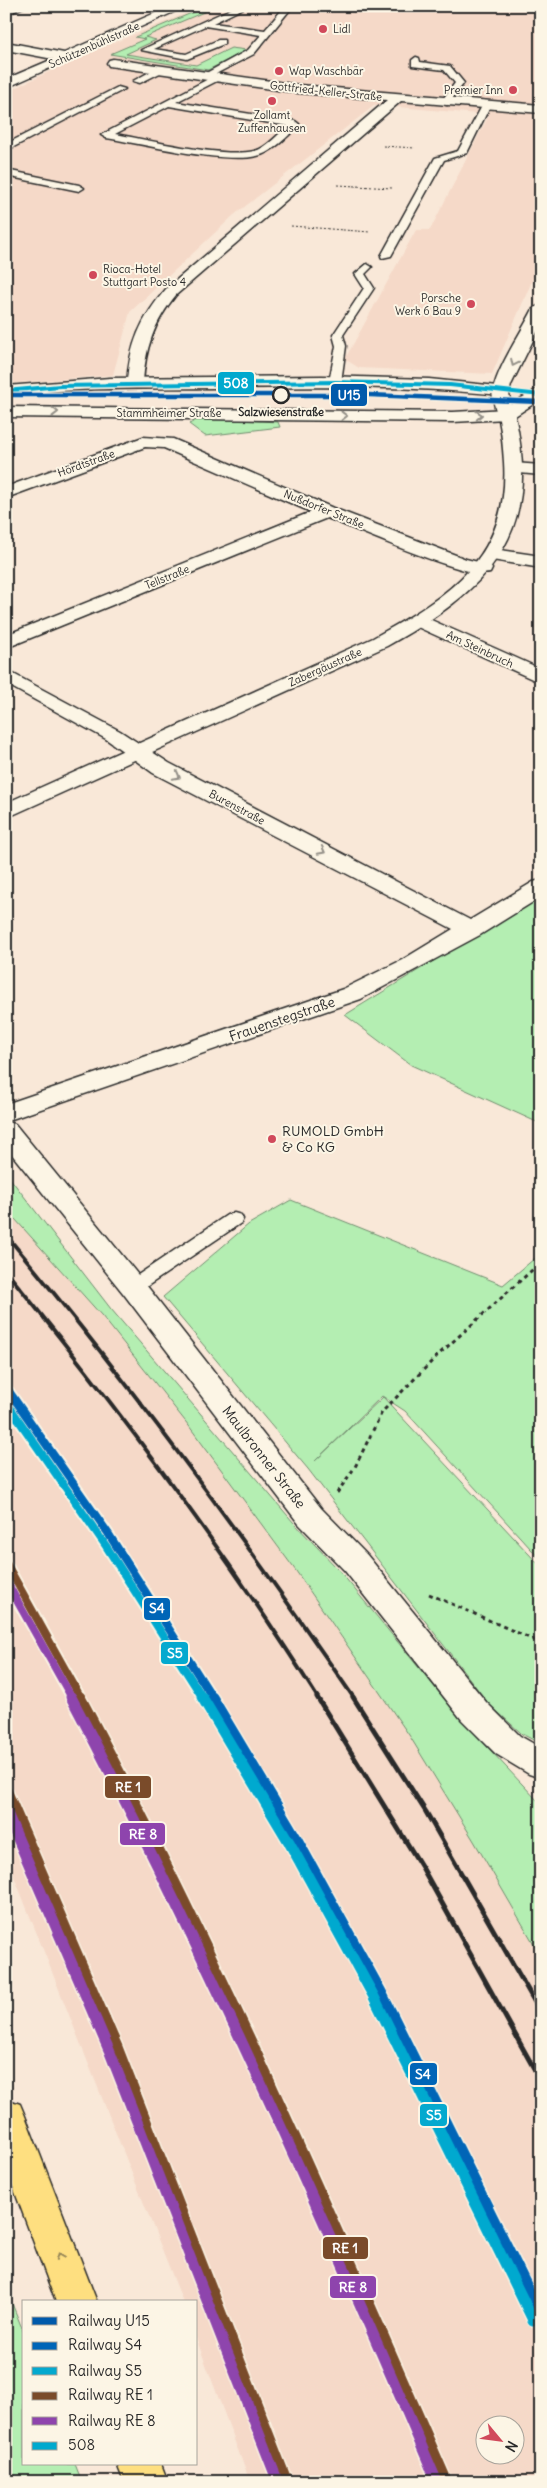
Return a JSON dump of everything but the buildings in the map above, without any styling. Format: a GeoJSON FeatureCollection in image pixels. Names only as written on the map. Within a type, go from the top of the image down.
{"type":"FeatureCollection","features":[{"type":"Feature","properties":{"kind":"highway"},"geometry":{"type":"LineString","coordinates":[[6,2116],[76,2300]]}},
{"type":"Feature","properties":{"kind":"highway"},"geometry":{"type":"LineString","coordinates":[[140,2466],[146,2482]]}},
{"type":"Feature","properties":{"kind":"street"},"geometry":{"type":"LineString","coordinates":[[6,12],[20,6]]}},
{"type":"Feature","properties":{"kind":"street","name":"Schützenbühlstraße"},"geometry":{"type":"LineString","coordinates":[[6,84],[181,6]]}},
{"type":"Feature","properties":{"kind":"street"},"geometry":{"type":"LineString","coordinates":[[6,46],[64,57]]}},
{"type":"Feature","properties":{"kind":"street","name":"Gottfried-Keller-Straße"},"geometry":{"type":"LineString","coordinates":[[113,63],[209,78],[396,99],[541,110]]}},
{"type":"Feature","properties":{"kind":"street"},"geometry":{"type":"LineString","coordinates":[[135,384],[144,332],[154,312],[171,292],[341,144],[396,99]]}},
{"type":"Feature","properties":{"kind":"street"},"geometry":{"type":"LineString","coordinates":[[501,390],[541,309]]}},
{"type":"Feature","properties":{"kind":"street","name":"Stammheimer Straße"},"geometry":{"type":"LineString","coordinates":[[6,392],[40,387],[135,384],[335,382],[442,384],[501,390],[540,398]]}},
{"type":"Feature","properties":{"kind":"street","name":"Zabergäustraße"},"geometry":{"type":"LineString","coordinates":[[6,811],[380,642],[420,621],[451,598],[488,562],[507,524],[513,495],[514,468],[501,390]]}},
{"type":"Feature","properties":{"kind":"street","name":"Stammheimer Straße"},"geometry":{"type":"LineString","coordinates":[[8,410],[453,417],[506,414],[540,398]]}},
{"type":"Feature","properties":{"kind":"street","name":"Hördtstraße"},"geometry":{"type":"LineString","coordinates":[[6,493],[143,442],[167,443]]}},
{"type":"Feature","properties":{"kind":"street","name":"Nußdorfer Straße"},"geometry":{"type":"LineString","coordinates":[[167,443],[328,512],[459,563],[541,562]]}},
{"type":"Feature","properties":{"kind":"street"},"geometry":{"type":"LineString","coordinates":[[514,468],[541,470]]}},
{"type":"Feature","properties":{"kind":"street","name":"Tellstraße"},"geometry":{"type":"LineString","coordinates":[[6,642],[328,512]]}},
{"type":"Feature","properties":{"kind":"street","name":"Am Steinbruch"},"geometry":{"type":"LineString","coordinates":[[420,621],[541,677]]}},
{"type":"Feature","properties":{"kind":"street","name":"Burenstraße"},"geometry":{"type":"LineString","coordinates":[[6,676],[113,735],[135,752],[161,768],[472,930]]}},
{"type":"Feature","properties":{"kind":"street","name":"Frauenstegstraße"},"geometry":{"type":"LineString","coordinates":[[6,1113],[325,1005],[410,965],[472,930],[541,887]]}},
{"type":"Feature","properties":{"kind":"street","name":"Maulbronner Straße"},"geometry":{"type":"LineString","coordinates":[[6,1130],[133,1287],[310,1516],[356,1563],[474,1711],[508,1745],[541,1765]]}},
{"type":"Feature","properties":{"kind":"lane"},"geometry":{"type":"LineString","coordinates":[[179,35],[225,42],[187,57],[145,50],[244,6]]}},
{"type":"Feature","properties":{"kind":"lane"},"geometry":{"type":"LineString","coordinates":[[168,103],[295,124],[266,149],[250,154],[219,154],[106,135],[168,103],[251,52],[251,45],[266,33],[289,6]]}},
{"type":"Feature","properties":{"kind":"lane"},"geometry":{"type":"LineString","coordinates":[[303,6],[380,10],[383,6]]}},
{"type":"Feature","properties":{"kind":"lane"},"geometry":{"type":"LineString","coordinates":[[204,24],[266,33]]}},
{"type":"Feature","properties":{"kind":"lane"},"geometry":{"type":"LineString","coordinates":[[416,60],[415,64],[447,68],[460,83],[444,103]]}},
{"type":"Feature","properties":{"kind":"lane"},"geometry":{"type":"LineString","coordinates":[[137,81],[159,70]]}},
{"type":"Feature","properties":{"kind":"lane"},"geometry":{"type":"LineString","coordinates":[[6,148],[122,89]]}},
{"type":"Feature","properties":{"kind":"lane"},"geometry":{"type":"LineString","coordinates":[[386,256],[440,158],[462,153],[486,106]]}},
{"type":"Feature","properties":{"kind":"lane"},"geometry":{"type":"LineString","coordinates":[[6,136],[23,139]]}},
{"type":"Feature","properties":{"kind":"lane"},"geometry":{"type":"LineString","coordinates":[[6,173],[78,188]]}},
{"type":"Feature","properties":{"kind":"lane"},"geometry":{"type":"LineString","coordinates":[[335,382],[341,346],[338,336],[369,288],[360,274],[367,267]]}},
{"type":"Feature","properties":{"kind":"lane"},"geometry":{"type":"LineString","coordinates":[[133,1287],[234,1219]]}},
{"type":"Feature","properties":{"kind":"path"},"geometry":{"type":"LineString","coordinates":[[341,144],[415,148]]}},
{"type":"Feature","properties":{"kind":"path"},"geometry":{"type":"LineString","coordinates":[[250,223],[349,230]]}},
{"type":"Feature","properties":{"kind":"path"},"geometry":{"type":"LineString","coordinates":[[310,1516],[339,1491],[355,1467],[382,1412],[437,1356],[541,1262]]}},
{"type":"Feature","properties":{"kind":"path"},"geometry":{"type":"LineString","coordinates":[[426,1593],[541,1643]]}},
{"type":"Feature","properties":{"kind":"shaded area"},"geometry":{"type":"Polygon","coordinates":[[[204,6],[541,6],[541,260],[492,374],[359,368],[345,359],[416,230],[430,230],[489,115],[375,105],[234,215],[130,312],[113,375],[6,384],[6,92],[91,52],[204,6]]]}},
{"type":"Feature","properties":{"kind":"shaded area"},"geometry":{"type":"Polygon","coordinates":[[[6,1209],[102,1316],[189,1426],[296,1571],[409,1735],[541,1956],[541,2482],[250,2482],[198,2343],[198,2300],[182,2300],[6,1856],[6,1209]]]}},
{"type":"Feature","properties":{"kind":"green space"},"geometry":{"type":"Polygon","coordinates":[[[208,6],[218,6],[145,37],[156,40],[126,54],[196,65],[231,48],[247,50],[208,70],[110,54],[145,39],[135,37],[208,6]]]}},
{"type":"Feature","properties":{"kind":"green space"},"geometry":{"type":"Polygon","coordinates":[[[200,418],[278,422],[280,427],[205,436],[189,424],[200,418]]]}},
{"type":"Feature","properties":{"kind":"green space"},"geometry":{"type":"Polygon","coordinates":[[[541,895],[541,1124],[411,1065],[345,1015],[541,895]]]}},
{"type":"Feature","properties":{"kind":"green space"},"geometry":{"type":"Polygon","coordinates":[[[6,1173],[111,1309],[294,1523],[338,1569],[460,1718],[538,1801],[541,1806],[541,1956],[409,1735],[296,1571],[189,1426],[102,1316],[6,1209],[6,1173]]]}},
{"type":"Feature","properties":{"kind":"green space"},"geometry":{"type":"Polygon","coordinates":[[[291,1200],[503,1285],[541,1253],[541,1560],[405,1411],[382,1396],[315,1461],[383,1397],[541,1567],[541,1744],[522,1734],[489,1704],[308,1469],[163,1297],[249,1224],[291,1200]]]}},
{"type":"Feature","properties":{"kind":"green space"},"geometry":{"type":"Polygon","coordinates":[[[6,2289],[22,2328],[22,2466],[76,2466],[82,2482],[6,2482],[6,2289]]]}},
{"type":"Feature","properties":{"kind":"railway"},"geometry":{"type":"LineString","coordinates":[[6,1235],[142,1404],[271,1579],[354,1698]]}},
{"type":"Feature","properties":{"kind":"railway"},"geometry":{"type":"LineString","coordinates":[[6,1271],[89,1374],[207,1533],[318,1698]]}},
{"type":"Feature","properties":{"kind":"railway"},"geometry":{"type":"LineString","coordinates":[[317,1697],[423,1869],[541,2081]]}},
{"type":"Feature","properties":{"kind":"railway"},"geometry":{"type":"LineString","coordinates":[[353,1697],[426,1812],[541,2013]]}},
{"type":"Feature","properties":{"kind":"rail line","name":"U15"},"geometry":{"type":"LineString","coordinates":[[6,395],[369,395],[541,402]]}},
{"type":"Feature","properties":{"kind":"rail line","name":"S4"},"geometry":{"type":"LineString","coordinates":[[6,1387],[108,1533],[157,1608],[295,1836],[402,2032],[541,2315]]}},
{"type":"Feature","properties":{"kind":"rail line","name":"S5"},"geometry":{"type":"LineString","coordinates":[[6,1402],[106,1546],[200,1692],[289,1842],[394,2035],[533,2320]]}},
{"type":"Feature","properties":{"kind":"transit line","name":"508"},"geometry":{"type":"LineString","coordinates":[[6,391],[60,386],[335,382],[450,385],[541,395]]}},
{"type":"Feature","properties":{"kind":"transit line"},"geometry":{"type":"LineString","coordinates":[[6,1563],[69,1674],[185,1901],[293,2132],[447,2482]]}},
{"type":"Feature","properties":{"kind":"transit line"},"geometry":{"type":"LineString","coordinates":[[6,1581],[126,1800],[182,1912],[287,2138],[437,2482]]}},
{"type":"Feature","properties":{"kind":"transit line"},"geometry":{"type":"LineString","coordinates":[[6,1790],[117,2047],[287,2482]]}},
{"type":"Feature","properties":{"kind":"transit line"},"geometry":{"type":"LineString","coordinates":[[6,1811],[109,2050],[278,2482]]}},
{"type":"Feature","properties":{"kind":"place","name":"Lidl"},"geometry":{"type":"Point","coordinates":[323,29]}},
{"type":"Feature","properties":{"kind":"place","name":"Wap Waschbär"},"geometry":{"type":"Point","coordinates":[279,71]}},
{"type":"Feature","properties":{"kind":"place","name":"Premier Inn"},"geometry":{"type":"Point","coordinates":[513,90]}},
{"type":"Feature","properties":{"kind":"place","name":"Zollamt Zuffenhausen"},"geometry":{"type":"Point","coordinates":[272,101]}},
{"type":"Feature","properties":{"kind":"place","name":"Rioca-Hotel Stuttgart Posto 4"},"geometry":{"type":"Point","coordinates":[93,275]}},
{"type":"Feature","properties":{"kind":"place","name":"Porsche Werk 6 Bau 9"},"geometry":{"type":"Point","coordinates":[471,304]}},
{"type":"Feature","properties":{"kind":"place","name":"Salzwiesenstraße"},"geometry":{"type":"Point","coordinates":[281,395]}},
{"type":"Feature","properties":{"kind":"place","name":"RUMOLD GmbH & Co KG"},"geometry":{"type":"Point","coordinates":[272,1139]}}]}
